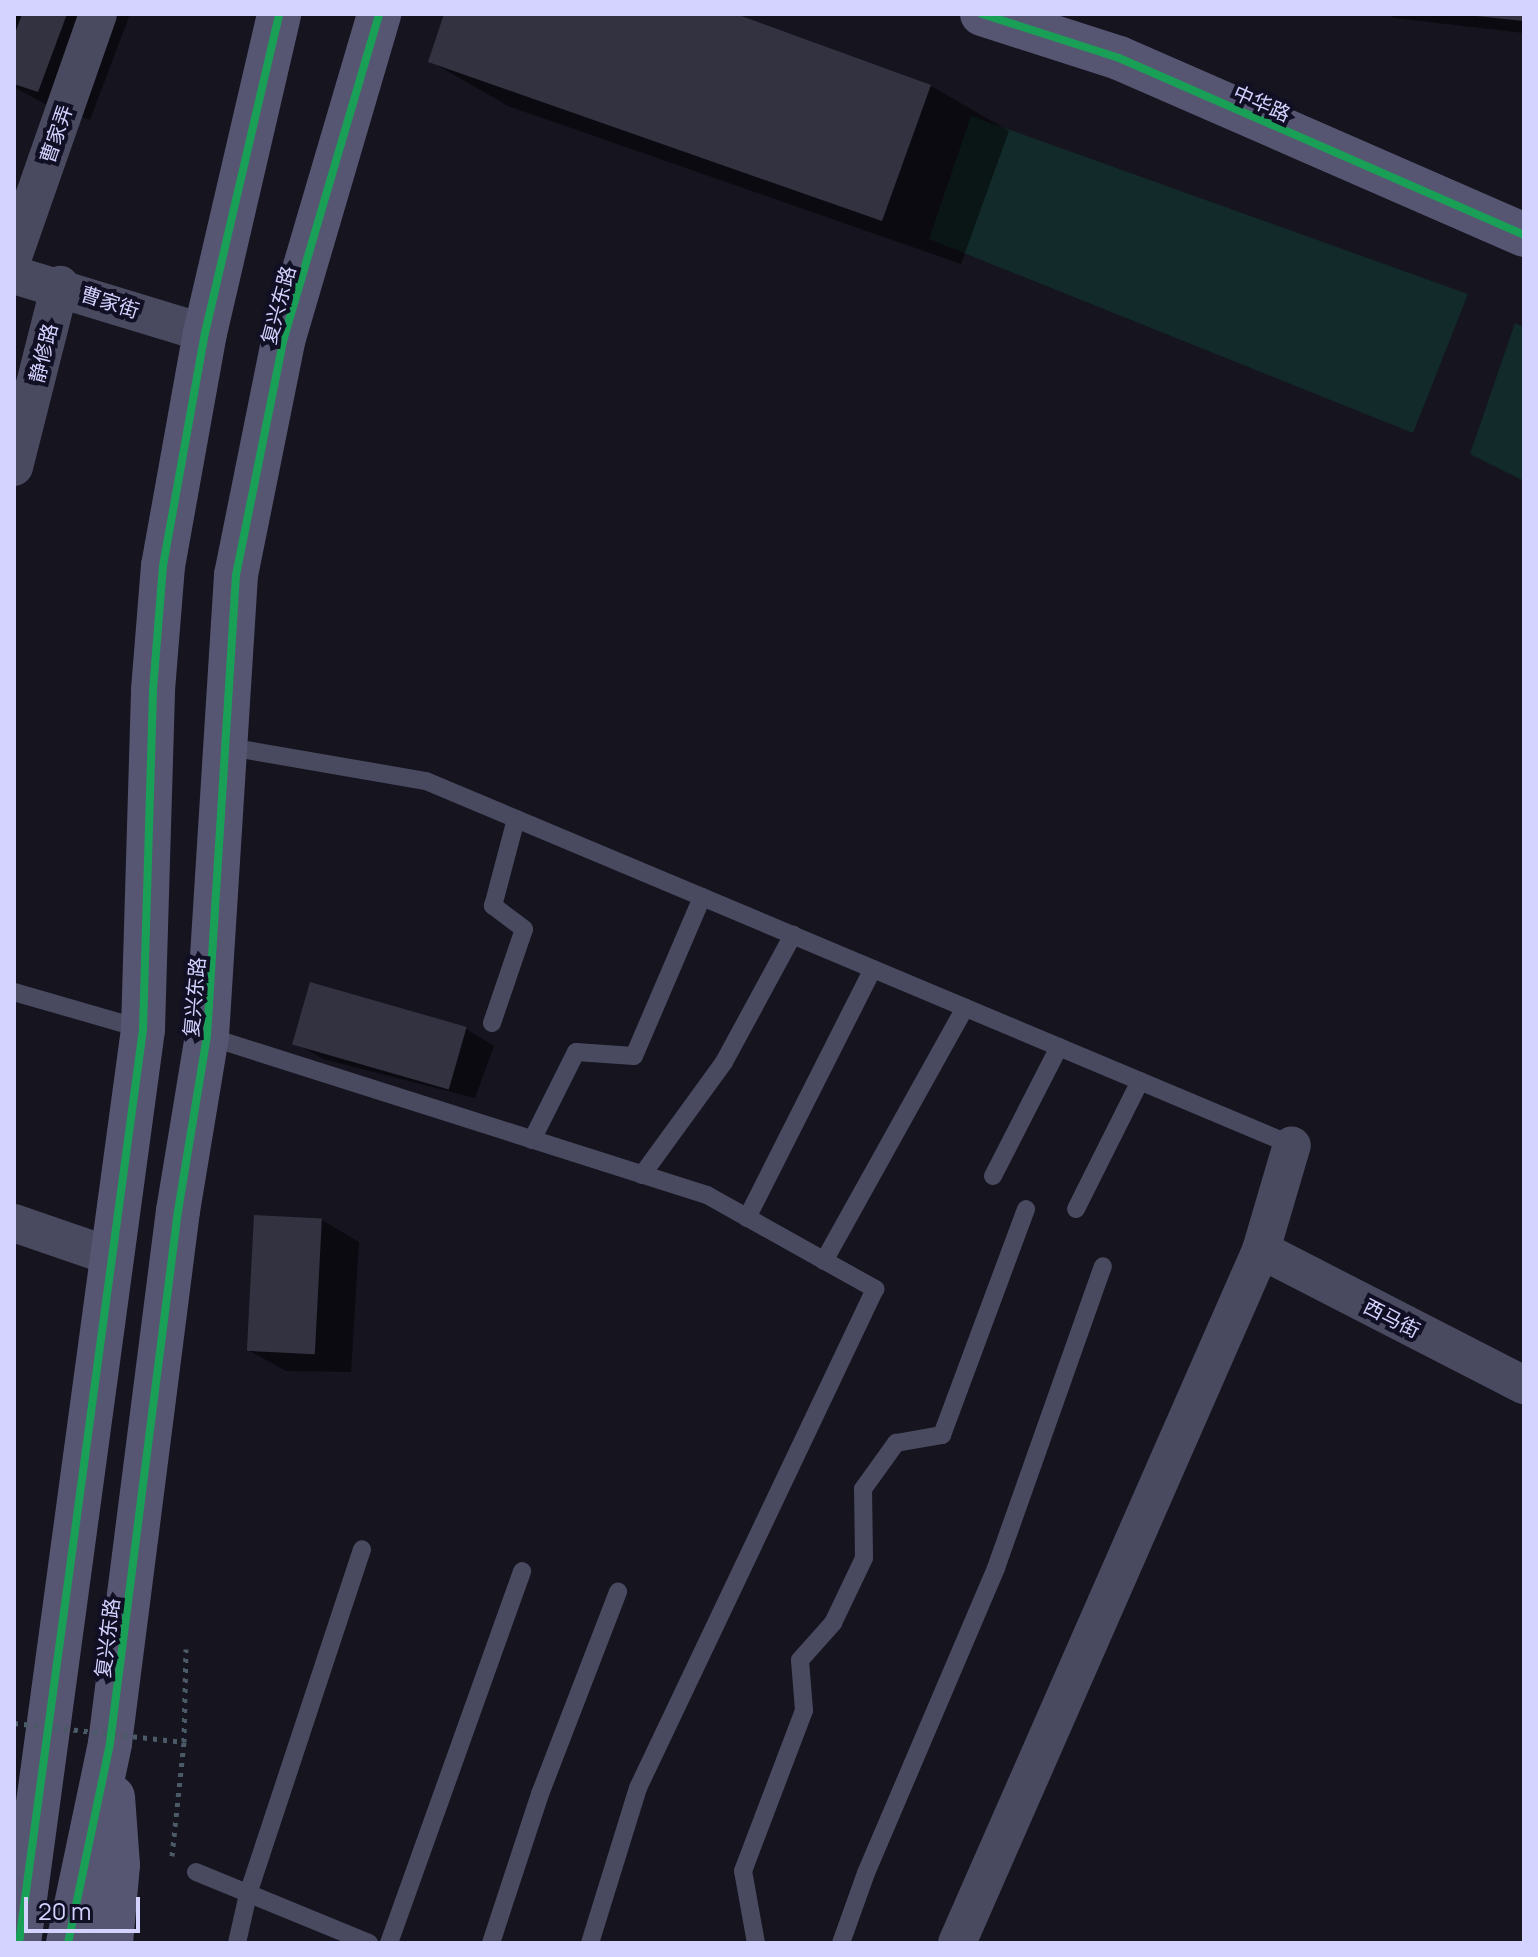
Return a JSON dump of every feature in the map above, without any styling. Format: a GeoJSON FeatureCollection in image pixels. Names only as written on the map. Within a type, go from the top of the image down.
{"type":"FeatureCollection","features":[{"type":"Feature","properties":{"kind":"main road"},"geometry":{"type":"LineString","coordinates":[[14,1861],[30,1730],[110,1256],[143,1029],[153,690],[163,566],[205,333],[279,14]]}},
{"type":"Feature","properties":{"kind":"main road","name":"复兴东路"},"geometry":{"type":"LineString","coordinates":[[68,1943],[110,1743],[178,1211],[207,1036],[229,747],[236,575],[283,341],[379,14]]}},
{"type":"Feature","properties":{"kind":"main road","name":"中华路"},"geometry":{"type":"LineString","coordinates":[[982,14],[1119,58],[1524,235]]}},
{"type":"Feature","properties":{"kind":"main road"},"geometry":{"type":"LineString","coordinates":[[19,1943],[30,1730]]}},
{"type":"Feature","properties":{"kind":"main road","name":"复兴东路"},"geometry":{"type":"LineString","coordinates":[[110,1743],[118,1865],[111,1943]]}},
{"type":"Feature","properties":{"kind":"street","name":"曹家弄"},"geometry":{"type":"LineString","coordinates":[[14,254],[98,14]]}},
{"type":"Feature","properties":{"kind":"street","name":"曹家街"},"geometry":{"type":"LineString","coordinates":[[14,275],[60,285],[205,333]]}},
{"type":"Feature","properties":{"kind":"street","name":"静修路"},"geometry":{"type":"LineString","coordinates":[[14,467],[60,285]]}},
{"type":"Feature","properties":{"kind":"street"},"geometry":{"type":"LineString","coordinates":[[957,1943],[1261,1250],[1292,1145]]}},
{"type":"Feature","properties":{"kind":"street"},"geometry":{"type":"LineString","coordinates":[[14,1223],[110,1256]]}},
{"type":"Feature","properties":{"kind":"street","name":"西马街"},"geometry":{"type":"LineString","coordinates":[[1261,1250],[1524,1385]]}},
{"type":"Feature","properties":{"kind":"lane"},"geometry":{"type":"LineString","coordinates":[[229,747],[426,781],[1292,1145]]}},
{"type":"Feature","properties":{"kind":"lane"},"geometry":{"type":"LineString","coordinates":[[492,1023],[524,929],[493,906],[516,819]]}},
{"type":"Feature","properties":{"kind":"lane"},"geometry":{"type":"LineString","coordinates":[[532,1140],[576,1052],[634,1056],[702,897]]}},
{"type":"Feature","properties":{"kind":"lane"},"geometry":{"type":"LineString","coordinates":[[642,1175],[724,1062],[793,935]]}},
{"type":"Feature","properties":{"kind":"lane"},"geometry":{"type":"LineString","coordinates":[[747,1218],[873,969]]}},
{"type":"Feature","properties":{"kind":"lane"},"geometry":{"type":"LineString","coordinates":[[14,992],[143,1029]]}},
{"type":"Feature","properties":{"kind":"lane"},"geometry":{"type":"LineString","coordinates":[[824,1261],[965,1008]]}},
{"type":"Feature","properties":{"kind":"lane"},"geometry":{"type":"LineString","coordinates":[[207,1036],[707,1195],[875,1289],[638,1788],[590,1943]]}},
{"type":"Feature","properties":{"kind":"lane"},"geometry":{"type":"LineString","coordinates":[[993,1176],[1059,1047]]}},
{"type":"Feature","properties":{"kind":"lane"},"geometry":{"type":"LineString","coordinates":[[1076,1209],[1140,1081]]}},
{"type":"Feature","properties":{"kind":"lane"},"geometry":{"type":"LineString","coordinates":[[756,1943],[743,1871],[804,1710],[800,1660],[833,1623],[864,1558],[863,1489],[896,1443],[942,1435],[1026,1209]]}},
{"type":"Feature","properties":{"kind":"lane"},"geometry":{"type":"LineString","coordinates":[[841,1943],[996,1568],[1103,1266]]}},
{"type":"Feature","properties":{"kind":"lane"},"geometry":{"type":"LineString","coordinates":[[237,1943],[248,1894],[362,1549]]}},
{"type":"Feature","properties":{"kind":"lane"},"geometry":{"type":"LineString","coordinates":[[389,1943],[522,1571]]}},
{"type":"Feature","properties":{"kind":"lane"},"geometry":{"type":"LineString","coordinates":[[491,1943],[540,1794],[618,1592]]}},
{"type":"Feature","properties":{"kind":"lane"},"geometry":{"type":"LineString","coordinates":[[196,1872],[369,1943]]}},
{"type":"Feature","properties":{"kind":"path"},"geometry":{"type":"LineString","coordinates":[[175,1820],[184,1742],[186,1649]]}},
{"type":"Feature","properties":{"kind":"path"},"geometry":{"type":"LineString","coordinates":[[30,1730],[184,1742]]}},
{"type":"Feature","properties":{"kind":"green space"},"geometry":{"type":"Polygon","coordinates":[[[971,116],[1468,294],[1413,433],[929,239],[971,116]]]}},
{"type":"Feature","properties":{"kind":"green space"},"geometry":{"type":"Polygon","coordinates":[[[1515,323],[1524,327],[1524,481],[1470,454],[1515,323]]]}},
{"type":"Feature","properties":{"kind":"building"},"geometry":{"type":"Polygon","coordinates":[[[22,14],[67,14],[38,92],[14,84],[14,36],[22,14]]]}},
{"type":"Feature","properties":{"kind":"building"},"geometry":{"type":"Polygon","coordinates":[[[444,14],[736,14],[931,85],[882,221],[428,62],[444,14]]]}},
{"type":"Feature","properties":{"kind":"building"},"geometry":{"type":"Polygon","coordinates":[[[1524,14],[1524,21],[1476,16],[1524,14]]]}},
{"type":"Feature","properties":{"kind":"building"},"geometry":{"type":"Polygon","coordinates":[[[310,982],[467,1027],[449,1089],[292,1044],[310,982]]]}},
{"type":"Feature","properties":{"kind":"building"},"geometry":{"type":"Polygon","coordinates":[[[254,1215],[322,1219],[315,1354],[247,1351],[254,1215]]]}},
{"type":"Feature","properties":{"kind":"cycle path"},"geometry":{"type":"LineString","coordinates":[[19,1943],[143,1029],[153,690],[163,566],[205,333],[279,14]]}},
{"type":"Feature","properties":{"kind":"cycle path"},"geometry":{"type":"LineString","coordinates":[[68,1943],[110,1743],[178,1211],[207,1036],[236,575],[283,341],[379,14]]}},
{"type":"Feature","properties":{"kind":"cycle path"},"geometry":{"type":"LineString","coordinates":[[982,14],[1119,58],[1524,235]]}}]}
